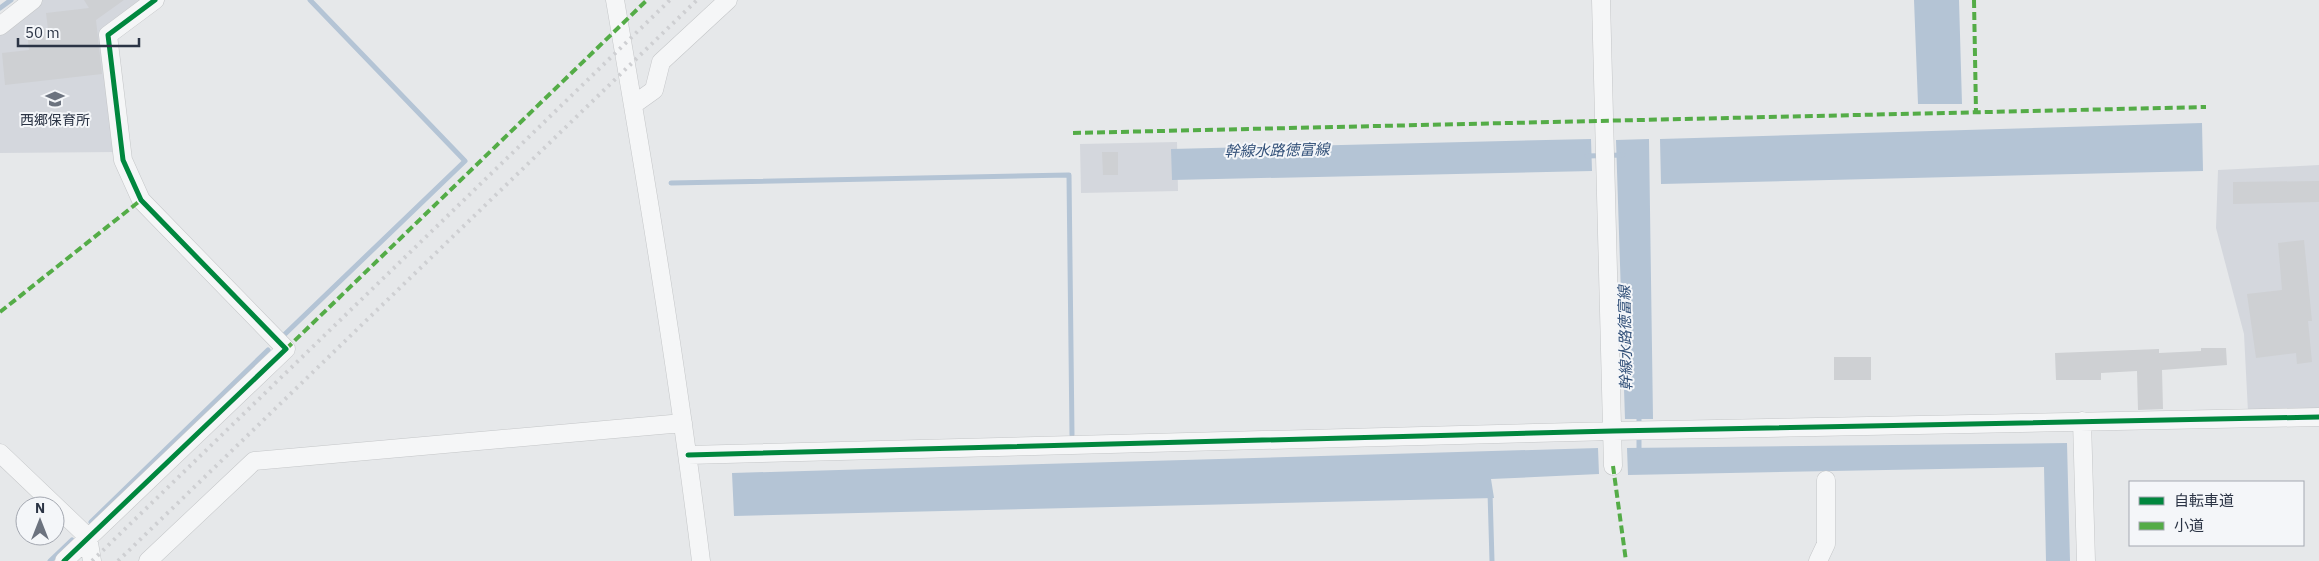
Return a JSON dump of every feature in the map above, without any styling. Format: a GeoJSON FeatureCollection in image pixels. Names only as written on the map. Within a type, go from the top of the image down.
{"type":"FeatureCollection","features":[{"type":"Feature","properties":{"kind":"street"},"geometry":{"type":"LineString","coordinates":[[0,26],[33,0]]}},
{"type":"Feature","properties":{"kind":"street"},"geometry":{"type":"LineString","coordinates":[[64,561],[286,349],[141,200],[123,160],[108,35],[155,0]]}},
{"type":"Feature","properties":{"kind":"street"},"geometry":{"type":"LineString","coordinates":[[615,0],[688,455],[701,561]]}},
{"type":"Feature","properties":{"kind":"street"},"geometry":{"type":"LineString","coordinates":[[633,105],[654,90],[660,62],[728,0]]}},
{"type":"Feature","properties":{"kind":"street"},"geometry":{"type":"LineString","coordinates":[[1601,0],[1605,157],[1621,431],[1613,458]]}},
{"type":"Feature","properties":{"kind":"street"},"geometry":{"type":"LineString","coordinates":[[688,455],[1621,431],[2319,417]]}},
{"type":"Feature","properties":{"kind":"street"},"geometry":{"type":"LineString","coordinates":[[2082,421],[2086,561]]}},
{"type":"Feature","properties":{"kind":"street"},"geometry":{"type":"LineString","coordinates":[[148,561],[254,461],[683,423]]}},
{"type":"Feature","properties":{"kind":"street"},"geometry":{"type":"LineString","coordinates":[[0,454],[88,537],[92,561]]}},
{"type":"Feature","properties":{"kind":"street"},"geometry":{"type":"LineString","coordinates":[[1818,561],[1826,544],[1826,480]]}},
{"type":"Feature","properties":{"kind":"shaded area","name":"西郷保育所"},"geometry":{"type":"Polygon","coordinates":[[[42,0],[165,0],[103,45],[117,152],[0,153],[0,33],[42,0]]]}},
{"type":"Feature","properties":{"kind":"shaded area"},"geometry":{"type":"Polygon","coordinates":[[[1177,142],[1178,191],[1081,193],[1080,144],[1177,142]]]}},
{"type":"Feature","properties":{"kind":"shaded area"},"geometry":{"type":"Polygon","coordinates":[[[2319,165],[2319,412],[2248,412],[2244,334],[2216,228],[2218,170],[2319,165]]]}},
{"type":"Feature","properties":{"kind":"water"},"geometry":{"type":"Polygon","coordinates":[[[1914,0],[1959,0],[1962,104],[1918,104],[1914,0]]]}},
{"type":"Feature","properties":{"kind":"water"},"geometry":{"type":"Polygon","coordinates":[[[2202,123],[2203,171],[1661,184],[1660,139],[2202,123]]]}},
{"type":"Feature","properties":{"kind":"water"},"geometry":{"type":"Polygon","coordinates":[[[1591,139],[1592,171],[1172,180],[1171,149],[1591,139]]]}},
{"type":"Feature","properties":{"kind":"water"},"geometry":{"type":"Polygon","coordinates":[[[1649,139],[1653,419],[1625,419],[1616,140],[1649,139]]]}},
{"type":"Feature","properties":{"kind":"water"},"geometry":{"type":"Polygon","coordinates":[[[2067,443],[2070,561],[2046,561],[2044,467],[1628,475],[1627,448],[2067,443]]]}},
{"type":"Feature","properties":{"kind":"water"},"geometry":{"type":"Polygon","coordinates":[[[1598,448],[1599,474],[1491,479],[1494,498],[734,516],[732,473],[1598,448]]]}},
{"type":"Feature","properties":{"kind":"building"},"geometry":{"type":"Polygon","coordinates":[[[84,0],[124,0],[96,20],[102,74],[5,85],[2,53],[29,50],[27,31],[48,29],[46,13],[89,8],[84,0]]]}},
{"type":"Feature","properties":{"kind":"building"},"geometry":{"type":"Polygon","coordinates":[[[1102,152],[1118,152],[1118,175],[1103,175],[1102,152]]]}},
{"type":"Feature","properties":{"kind":"building"},"geometry":{"type":"Polygon","coordinates":[[[2319,181],[2319,202],[2233,204],[2233,182],[2319,181]]]}},
{"type":"Feature","properties":{"kind":"building"},"geometry":{"type":"Polygon","coordinates":[[[2304,240],[2312,321],[2308,321],[2312,362],[2297,364],[2296,353],[2256,358],[2247,294],[2282,290],[2278,243],[2304,240]]]}},
{"type":"Feature","properties":{"kind":"building"},"geometry":{"type":"Polygon","coordinates":[[[2201,348],[2226,348],[2227,365],[2162,370],[2163,409],[2138,410],[2137,371],[2101,373],[2101,380],[2056,380],[2055,353],[2159,349],[2159,353],[2201,351],[2201,348]]]}},
{"type":"Feature","properties":{"kind":"building"},"geometry":{"type":"Polygon","coordinates":[[[1834,357],[1871,357],[1871,380],[1834,380],[1834,357]]]}},
{"type":"Feature","properties":{"kind":"waterway"},"geometry":{"type":"LineString","coordinates":[[0,8],[11,0]]}},
{"type":"Feature","properties":{"kind":"waterway"},"geometry":{"type":"LineString","coordinates":[[284,335],[465,161],[310,0]]}},
{"type":"Feature","properties":{"kind":"waterway","name":"幹線水路徳富線"},"geometry":{"type":"LineString","coordinates":[[1587,156],[1623,155]]}},
{"type":"Feature","properties":{"kind":"waterway"},"geometry":{"type":"LineString","coordinates":[[671,183],[1069,175],[1072,435]]}},
{"type":"Feature","properties":{"kind":"waterway"},"geometry":{"type":"LineString","coordinates":[[91,522],[268,350]]}},
{"type":"Feature","properties":{"kind":"waterway","name":"幹線水路徳富線"},"geometry":{"type":"LineString","coordinates":[[1639,412],[1639,454]]}},
{"type":"Feature","properties":{"kind":"waterway"},"geometry":{"type":"LineString","coordinates":[[1490,492],[1492,561]]}},
{"type":"Feature","properties":{"kind":"waterway"},"geometry":{"type":"LineString","coordinates":[[50,561],[72,540]]}},
{"type":"Feature","properties":{"kind":"railway"},"geometry":{"type":"LineString","coordinates":[[92,561],[670,0]]}},
{"type":"Feature","properties":{"kind":"railway"},"geometry":{"type":"LineString","coordinates":[[118,561],[697,0]]}},
{"type":"Feature","properties":{"kind":"marked path"},"geometry":{"type":"LineString","coordinates":[[286,349],[647,0]]}},
{"type":"Feature","properties":{"kind":"marked path"},"geometry":{"type":"LineString","coordinates":[[1974,0],[1976,112]]}},
{"type":"Feature","properties":{"kind":"marked path"},"geometry":{"type":"LineString","coordinates":[[1073,133],[2206,107]]}},
{"type":"Feature","properties":{"kind":"marked path"},"geometry":{"type":"LineString","coordinates":[[0,312],[141,200]]}},
{"type":"Feature","properties":{"kind":"marked path"},"geometry":{"type":"LineString","coordinates":[[1613,466],[1626,561]]}},
{"type":"Feature","properties":{"kind":"cycle path"},"geometry":{"type":"LineString","coordinates":[[64,561],[286,349],[141,200],[123,160],[108,35],[155,0]]}},
{"type":"Feature","properties":{"kind":"cycle path"},"geometry":{"type":"LineString","coordinates":[[688,455],[1613,431],[2319,417]]}},
{"type":"Feature","properties":{"kind":"place","name":"西郷保育所"},"geometry":{"type":"Point","coordinates":[55,99]}}]}
